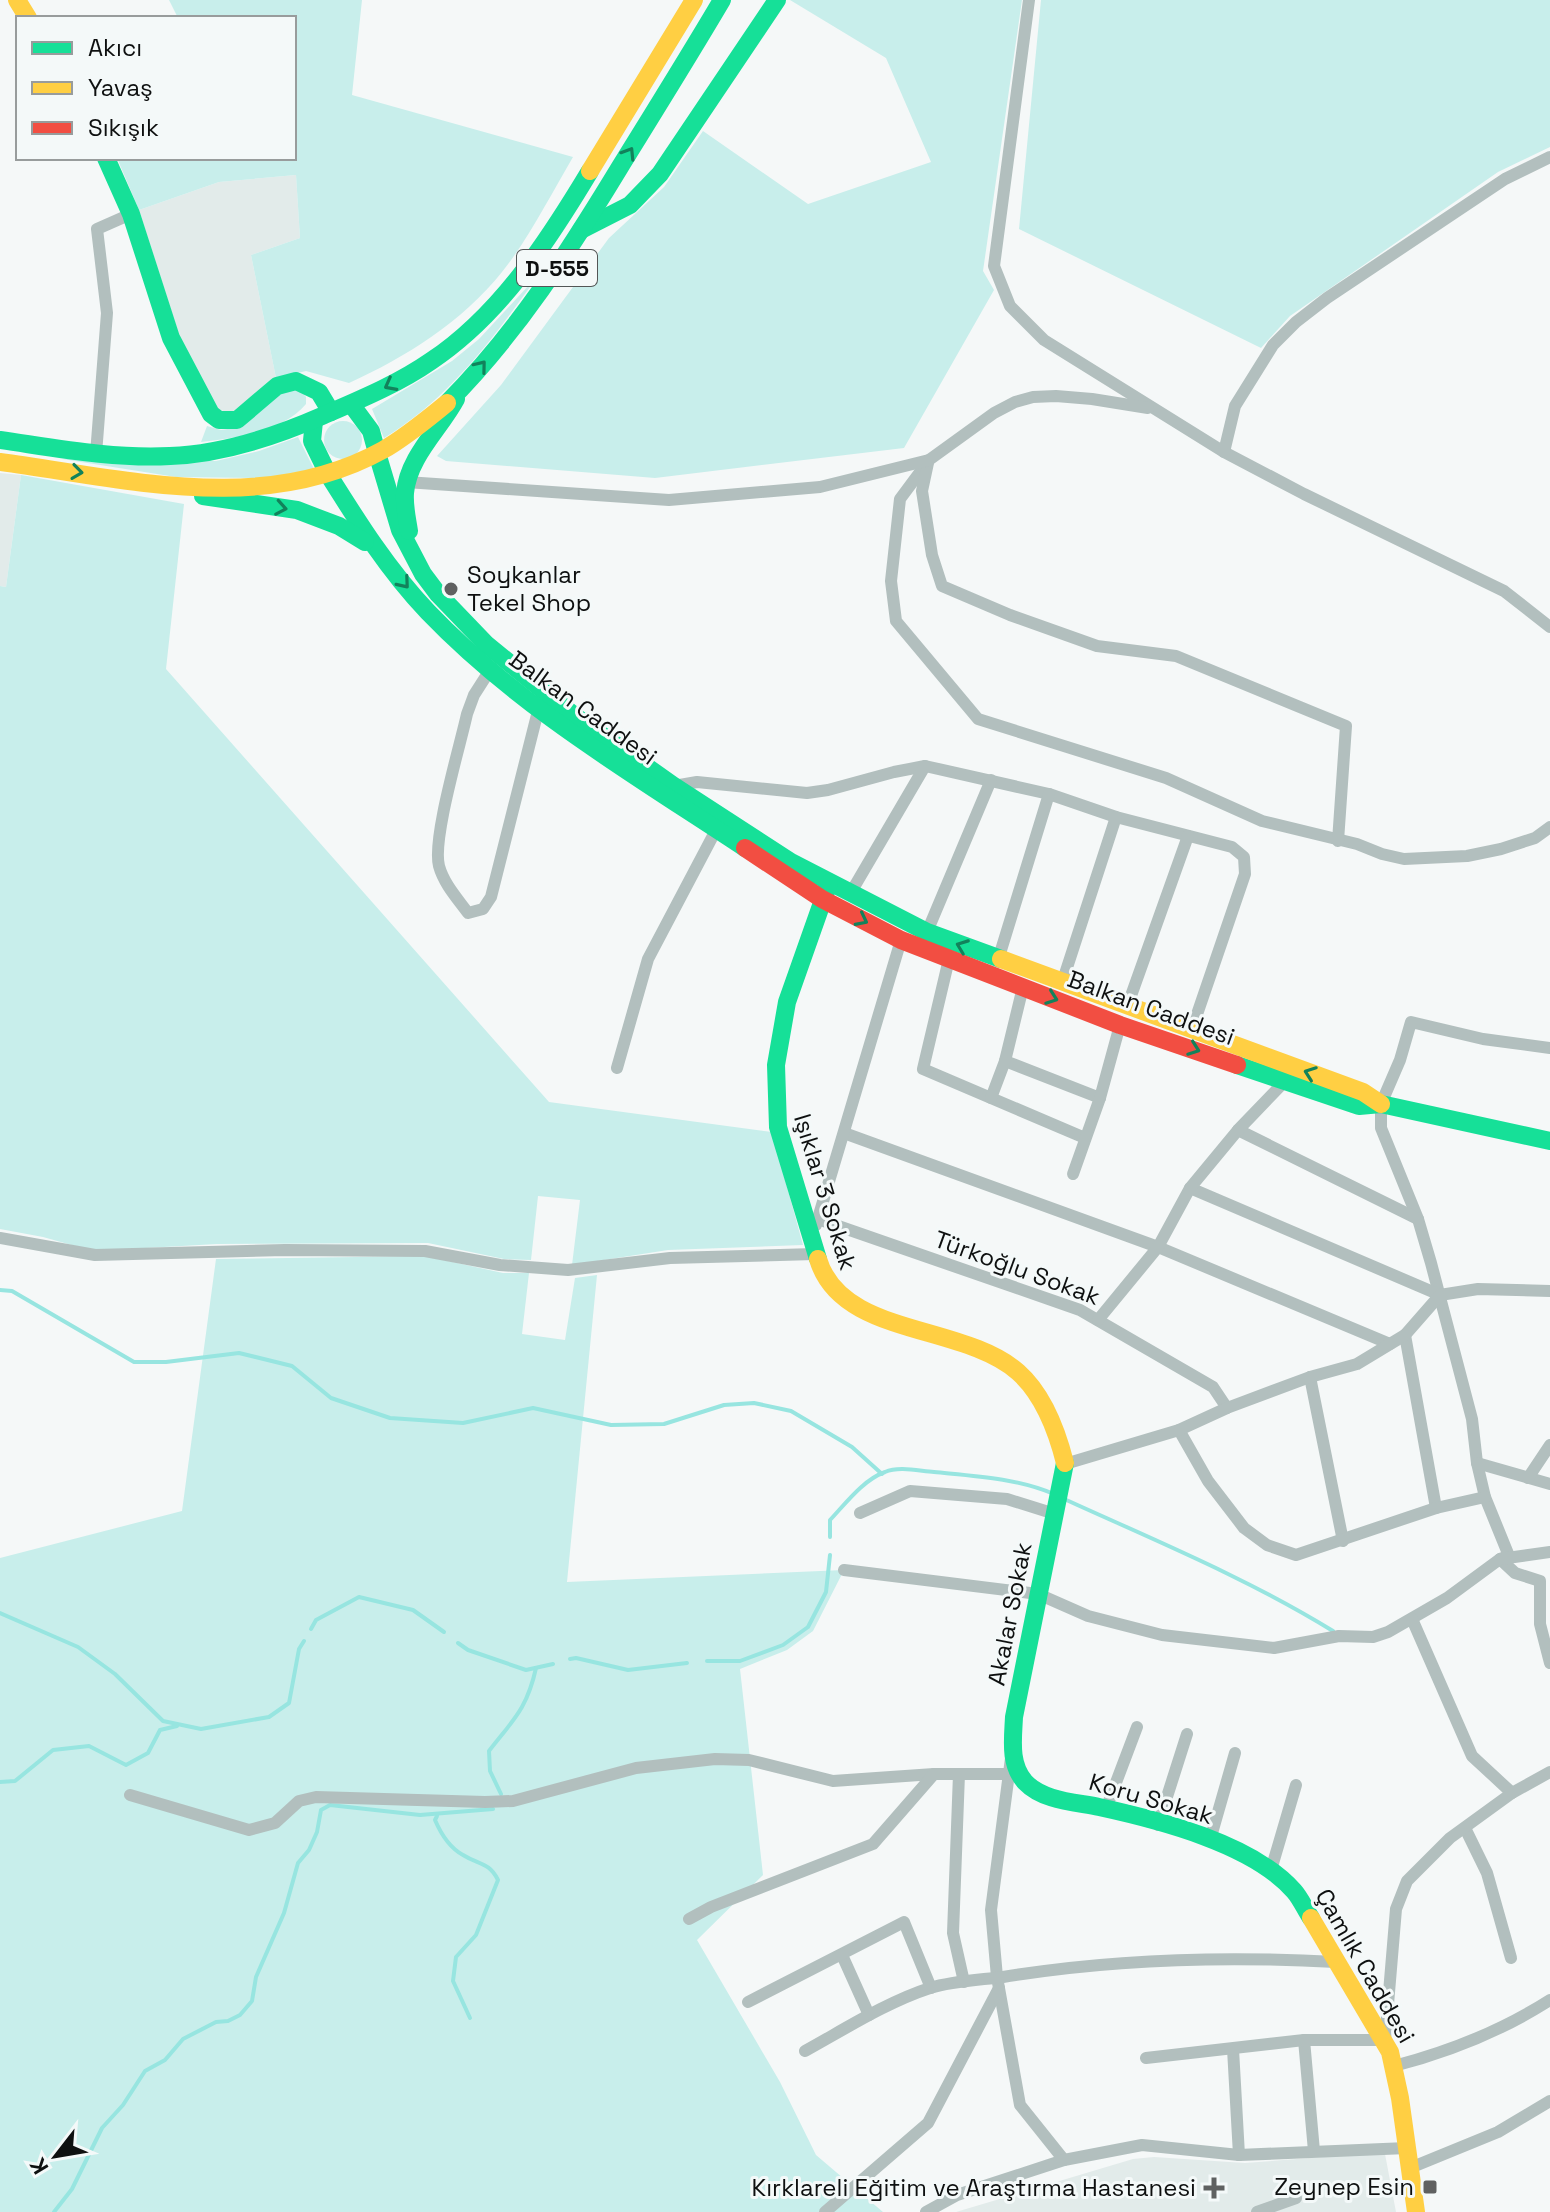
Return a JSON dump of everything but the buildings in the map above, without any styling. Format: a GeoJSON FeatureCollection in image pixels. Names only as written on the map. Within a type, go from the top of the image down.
{"type":"FeatureCollection","features":[{"type":"Feature","properties":{"kind":"main road","name":"D-555"},"geometry":{"type":"LineString","coordinates":[[0,440],[96,454],[176,456],[232,447],[314,421],[441,354],[482,320],[512,288],[573,200],[694,0]]}},
{"type":"Feature","properties":{"kind":"main road","name":"D-555"},"geometry":{"type":"LineString","coordinates":[[0,462],[178,486],[251,489],[328,474],[377,453],[420,426],[461,388],[549,279],[722,0]]}},
{"type":"Feature","properties":{"kind":"main road"},"geometry":{"type":"LineString","coordinates":[[581,230],[630,205],[660,174],[777,0]]}},
{"type":"Feature","properties":{"kind":"main road"},"geometry":{"type":"LineString","coordinates":[[107,160],[131,214],[171,338],[211,414],[219,420],[237,420],[284,382],[296,380],[314,388],[327,399],[331,412]]}},
{"type":"Feature","properties":{"kind":"main road"},"geometry":{"type":"LineString","coordinates":[[407,546],[406,482],[461,388]]}},
{"type":"Feature","properties":{"kind":"main road"},"geometry":{"type":"LineString","coordinates":[[351,404],[364,419],[377,453]]}},
{"type":"Feature","properties":{"kind":"main road"},"geometry":{"type":"LineString","coordinates":[[314,421],[312,441],[328,474]]}},
{"type":"Feature","properties":{"kind":"main road","name":"Balkan Caddesi"},"geometry":{"type":"LineString","coordinates":[[377,453],[407,546],[438,594],[486,644],[551,699],[674,786],[791,862],[826,891],[850,894],[927,932],[1363,1092],[1381,1104]]}},
{"type":"Feature","properties":{"kind":"main road","name":"Balkan Caddesi"},"geometry":{"type":"LineString","coordinates":[[328,474],[374,547],[427,611],[538,711],[716,830],[826,891],[901,940],[1120,1025],[1359,1106],[1381,1104],[1550,1141]]}},
{"type":"Feature","properties":{"kind":"main road"},"geometry":{"type":"LineString","coordinates":[[178,486],[208,498],[297,510],[339,526],[374,547]]}},
{"type":"Feature","properties":{"kind":"main road","name":"Işıklar 3 Sokak"},"geometry":{"type":"LineString","coordinates":[[826,891],[788,1002],[776,1058],[776,1112],[814,1247],[829,1287],[848,1304],[975,1349],[1015,1369],[1048,1416],[1059,1438],[1065,1464]]}},
{"type":"Feature","properties":{"kind":"main road"},"geometry":{"type":"LineString","coordinates":[[1120,1025],[1127,1007]]}},
{"type":"Feature","properties":{"kind":"main road","name":"Akalar Sokak"},"geometry":{"type":"LineString","coordinates":[[1014,1774],[1014,1717],[1065,1464]]}},
{"type":"Feature","properties":{"kind":"main road","name":"Koru Sokak"},"geometry":{"type":"LineString","coordinates":[[1014,1774],[1038,1792],[1210,1840],[1271,1870]]}},
{"type":"Feature","properties":{"kind":"main road","name":"Çamlık Caddesi"},"geometry":{"type":"LineString","coordinates":[[1271,1870],[1296,1893],[1385,2040],[1394,2066],[1418,2212]]}},
{"type":"Feature","properties":{"kind":"street"},"geometry":{"type":"LineString","coordinates":[[1029,0],[994,266],[1010,306],[1044,340],[1224,452],[1504,591],[1550,627]]}},
{"type":"Feature","properties":{"kind":"street"},"geometry":{"type":"LineString","coordinates":[[1224,452],[1235,406],[1273,345],[1296,322],[1505,179],[1550,157]]}},
{"type":"Feature","properties":{"kind":"street"},"geometry":{"type":"LineString","coordinates":[[96,454],[107,313],[97,229],[131,214]]}},
{"type":"Feature","properties":{"kind":"street"},"geometry":{"type":"LineString","coordinates":[[1153,409],[1092,399],[1033,397],[1015,402],[994,413],[929,460],[900,499],[891,581],[896,621],[978,719],[1166,778],[1262,821],[1404,859],[1467,856],[1519,844],[1535,838],[1550,827]]}},
{"type":"Feature","properties":{"kind":"street"},"geometry":{"type":"LineString","coordinates":[[406,482],[669,500],[820,487],[929,460]]}},
{"type":"Feature","properties":{"kind":"street"},"geometry":{"type":"LineString","coordinates":[[929,460],[922,491],[932,555],[942,586],[1010,615],[1097,646],[1176,656],[1346,726],[1338,841]]}},
{"type":"Feature","properties":{"kind":"street"},"geometry":{"type":"LineString","coordinates":[[490,670],[474,695],[467,714],[438,840],[438,863],[445,882],[468,913],[483,909],[491,897],[538,711]]}},
{"type":"Feature","properties":{"kind":"street"},"geometry":{"type":"LineString","coordinates":[[674,786],[697,782],[807,793],[925,766],[1049,794],[1116,817],[1232,847],[1244,857],[1246,865],[1192,1029]]}},
{"type":"Feature","properties":{"kind":"street"},"geometry":{"type":"LineString","coordinates":[[850,894],[925,766]]}},
{"type":"Feature","properties":{"kind":"street"},"geometry":{"type":"LineString","coordinates":[[927,932],[991,780]]}},
{"type":"Feature","properties":{"kind":"street"},"geometry":{"type":"LineString","coordinates":[[998,960],[1049,794]]}},
{"type":"Feature","properties":{"kind":"street"},"geometry":{"type":"LineString","coordinates":[[1062,983],[1116,817]]}},
{"type":"Feature","properties":{"kind":"street"},"geometry":{"type":"LineString","coordinates":[[617,1068],[648,959],[716,830]]}},
{"type":"Feature","properties":{"kind":"street"},"geometry":{"type":"LineString","coordinates":[[1127,1007],[1188,836]]}},
{"type":"Feature","properties":{"kind":"street"},"geometry":{"type":"LineString","coordinates":[[0,1238],[95,1255],[285,1250],[425,1251],[500,1265],[568,1270],[670,1258],[814,1247],[818,1219],[901,940]]}},
{"type":"Feature","properties":{"kind":"street"},"geometry":{"type":"LineString","coordinates":[[949,959],[923,1069],[1085,1138]]}},
{"type":"Feature","properties":{"kind":"street"},"geometry":{"type":"LineString","coordinates":[[991,1098],[1005,1061],[1023,987]]}},
{"type":"Feature","properties":{"kind":"street"},"geometry":{"type":"LineString","coordinates":[[844,1570],[1038,1594],[1088,1616],[1162,1635],[1274,1648],[1339,1636],[1373,1637],[1412,1619],[1509,1556],[1485,1497],[1472,1419],[1440,1295],[1418,1219],[1381,1128],[1381,1104],[1400,1060],[1411,1022],[1483,1039],[1550,1048]]}},
{"type":"Feature","properties":{"kind":"street"},"geometry":{"type":"LineString","coordinates":[[1073,1174],[1100,1098],[1120,1025]]}},
{"type":"Feature","properties":{"kind":"street"},"geometry":{"type":"LineString","coordinates":[[1005,1061],[1100,1098]]}},
{"type":"Feature","properties":{"kind":"street"},"geometry":{"type":"LineString","coordinates":[[1098,1320],[1158,1247],[1190,1188],[1238,1130],[1285,1081]]}},
{"type":"Feature","properties":{"kind":"street"},"geometry":{"type":"LineString","coordinates":[[1238,1130],[1418,1219]]}},
{"type":"Feature","properties":{"kind":"street"},"geometry":{"type":"LineString","coordinates":[[844,1133],[1158,1247],[1390,1344]]}},
{"type":"Feature","properties":{"kind":"street"},"geometry":{"type":"LineString","coordinates":[[1190,1188],[1440,1295],[1478,1289],[1550,1291]]}},
{"type":"Feature","properties":{"kind":"street","name":"Türkoğlu Sokak"},"geometry":{"type":"LineString","coordinates":[[818,1219],[1080,1310],[1213,1387],[1227,1408]]}},
{"type":"Feature","properties":{"kind":"street"},"geometry":{"type":"LineString","coordinates":[[1065,1464],[1179,1430],[1310,1377],[1357,1364],[1405,1335],[1440,1295]]}},
{"type":"Feature","properties":{"kind":"street"},"geometry":{"type":"LineString","coordinates":[[1405,1335],[1436,1508]]}},
{"type":"Feature","properties":{"kind":"street"},"geometry":{"type":"LineString","coordinates":[[1310,1377],[1343,1541]]}},
{"type":"Feature","properties":{"kind":"street"},"geometry":{"type":"LineString","coordinates":[[1179,1430],[1208,1481],[1244,1528],[1267,1545],[1296,1555],[1436,1508],[1485,1497]]}},
{"type":"Feature","properties":{"kind":"street"},"geometry":{"type":"LineString","coordinates":[[1528,1478],[1550,1445]]}},
{"type":"Feature","properties":{"kind":"street"},"geometry":{"type":"LineString","coordinates":[[1477,1463],[1550,1484]]}},
{"type":"Feature","properties":{"kind":"street"},"geometry":{"type":"LineString","coordinates":[[860,1513],[910,1491],[1007,1499],[1055,1512]]}},
{"type":"Feature","properties":{"kind":"street"},"geometry":{"type":"LineString","coordinates":[[1500,1559],[1550,1552]]}},
{"type":"Feature","properties":{"kind":"street"},"geometry":{"type":"LineString","coordinates":[[1500,1559],[1515,1573],[1545,1582],[1540,1624],[1550,1663]]}},
{"type":"Feature","properties":{"kind":"street"},"geometry":{"type":"LineString","coordinates":[[1412,1619],[1472,1756],[1512,1793]]}},
{"type":"Feature","properties":{"kind":"street"},"geometry":{"type":"LineString","coordinates":[[1106,1809],[1137,1727]]}},
{"type":"Feature","properties":{"kind":"street"},"geometry":{"type":"LineString","coordinates":[[1158,1825],[1187,1734]]}},
{"type":"Feature","properties":{"kind":"street"},"geometry":{"type":"LineString","coordinates":[[1210,1840],[1235,1753]]}},
{"type":"Feature","properties":{"kind":"street"},"geometry":{"type":"LineString","coordinates":[[130,1795],[249,1830],[275,1823],[299,1801],[316,1797],[513,1801],[660,1763],[749,1760],[833,1781],[934,1774],[1014,1774],[991,1910],[998,1982],[1020,2105],[1064,2160]]}},
{"type":"Feature","properties":{"kind":"street"},"geometry":{"type":"LineString","coordinates":[[1146,2058],[1304,2040],[1385,2040],[1396,1909],[1407,1881],[1435,1850],[1512,1793],[1550,1772]]}},
{"type":"Feature","properties":{"kind":"street"},"geometry":{"type":"LineString","coordinates":[[689,1919],[711,1907],[873,1844],[934,1774]]}},
{"type":"Feature","properties":{"kind":"street"},"geometry":{"type":"LineString","coordinates":[[959,1774],[953,1933],[964,1982]]}},
{"type":"Feature","properties":{"kind":"street"},"geometry":{"type":"LineString","coordinates":[[1271,1870],[1296,1785]]}},
{"type":"Feature","properties":{"kind":"street"},"geometry":{"type":"LineString","coordinates":[[1465,1828],[1487,1873],[1511,1958]]}},
{"type":"Feature","properties":{"kind":"street"},"geometry":{"type":"LineString","coordinates":[[748,2002],[904,1922],[931,1988]]}},
{"type":"Feature","properties":{"kind":"street"},"geometry":{"type":"LineString","coordinates":[[842,1955],[869,2015]]}},
{"type":"Feature","properties":{"kind":"street"},"geometry":{"type":"LineString","coordinates":[[805,2051],[869,2015],[931,1988],[964,1982],[998,1982],[1066,1966],[1273,1959],[1336,1962]]}},
{"type":"Feature","properties":{"kind":"street"},"geometry":{"type":"LineString","coordinates":[[825,2212],[928,2123],[998,1982]]}},
{"type":"Feature","properties":{"kind":"street"},"geometry":{"type":"LineString","coordinates":[[1394,2066],[1462,2044],[1550,2000]]}},
{"type":"Feature","properties":{"kind":"street"},"geometry":{"type":"LineString","coordinates":[[1304,2040],[1314,2151]]}},
{"type":"Feature","properties":{"kind":"street"},"geometry":{"type":"LineString","coordinates":[[1233,2049],[1239,2155]]}},
{"type":"Feature","properties":{"kind":"street"},"geometry":{"type":"LineString","coordinates":[[1410,2168],[1498,2132],[1550,2101]]}},
{"type":"Feature","properties":{"kind":"street"},"geometry":{"type":"LineString","coordinates":[[926,2212],[957,2195],[1064,2160],[1142,2145],[1239,2155],[1407,2148]]}},
{"type":"Feature","properties":{"kind":"street"},"geometry":{"type":"LineString","coordinates":[[1257,2212],[1296,2198]]}},
{"type":"Feature","properties":{"kind":"shaded area"},"geometry":{"type":"Polygon","coordinates":[[[169,0],[362,0],[352,95],[573,157],[511,260],[486,290],[451,322],[412,350],[349,383],[306,371],[276,378],[251,255],[300,238],[296,175],[219,182],[139,210],[118,160],[296,160],[296,16],[177,16],[169,0]]]}},
{"type":"Feature","properties":{"kind":"shaded area"},"geometry":{"type":"Polygon","coordinates":[[[790,0],[1022,0],[983,271],[994,290],[904,448],[655,478],[446,461],[437,456],[501,385],[609,238],[664,187],[703,131],[808,204],[931,162],[886,58],[790,0]]]}},
{"type":"Feature","properties":{"kind":"shaded area"},"geometry":{"type":"Polygon","coordinates":[[[1041,0],[1550,0],[1550,147],[1498,172],[1290,316],[1261,348],[1019,229],[1041,0]]]}},
{"type":"Feature","properties":{"kind":"shaded area"},"geometry":{"type":"Polygon","coordinates":[[[296,175],[300,238],[251,255],[276,378],[253,395],[242,408],[228,413],[216,408],[184,350],[139,210],[219,182],[296,175]]]}},
{"type":"Feature","properties":{"kind":"shaded area"},"geometry":{"type":"Polygon","coordinates":[[[541,272],[471,363],[431,404],[384,438],[372,409],[452,361],[479,339],[541,272]]]}},
{"type":"Feature","properties":{"kind":"shaded area"},"geometry":{"type":"Polygon","coordinates":[[[300,390],[306,397],[306,404],[285,421],[258,432],[201,442],[207,426],[221,430],[234,428],[280,391],[300,390]]]}},
{"type":"Feature","properties":{"kind":"shaded area"},"geometry":{"type":"Polygon","coordinates":[[[343,421],[356,427],[362,440],[356,453],[343,459],[330,453],[324,440],[330,427],[343,421]]]}},
{"type":"Feature","properties":{"kind":"shaded area"},"geometry":{"type":"Polygon","coordinates":[[[298,437],[314,469],[266,478],[176,477],[62,459],[216,461],[259,451],[298,437]]]}},
{"type":"Feature","properties":{"kind":"shaded area"},"geometry":{"type":"Polygon","coordinates":[[[0,473],[21,475],[6,587],[0,586],[0,473]]]}},
{"type":"Feature","properties":{"kind":"shaded area"},"geometry":{"type":"Polygon","coordinates":[[[21,475],[184,504],[166,669],[549,1102],[772,1132],[803,1245],[668,1250],[572,1265],[580,1200],[538,1196],[531,1260],[504,1259],[428,1243],[217,1244],[93,1251],[0,1229],[0,586],[6,587],[21,475]]]}},
{"type":"Feature","properties":{"kind":"shaded area"},"geometry":{"type":"Polygon","coordinates":[[[425,1256],[503,1273],[529,1273],[522,1334],[565,1340],[575,1278],[597,1275],[567,1582],[844,1570],[813,1631],[787,1650],[740,1669],[763,1875],[697,1940],[780,2082],[816,2155],[883,2212],[0,2212],[0,1558],[182,1511],[216,1259],[425,1256]]]}},
{"type":"Feature","properties":{"kind":"shaded area","name":"Kırklareli Eğitim ve Araştırma Hastanesi"},"geometry":{"type":"Polygon","coordinates":[[[1385,2154],[1396,2212],[956,2212],[1133,2159],[1154,2157],[1245,2163],[1385,2154]]]}},
{"type":"Feature","properties":{"kind":"waterway"},"geometry":{"type":"LineString","coordinates":[[0,1290],[12,1291],[134,1362],[166,1362],[239,1353],[292,1366],[331,1398],[390,1418],[463,1423],[533,1408],[611,1425],[664,1424],[724,1405],[754,1403],[791,1411],[852,1447],[882,1474]]}},
{"type":"Feature","properties":{"kind":"waterway"},"geometry":{"type":"LineString","coordinates":[[830,1537],[830,1520],[842,1506],[869,1480],[896,1469],[995,1478],[1054,1494]]}},
{"type":"Feature","properties":{"kind":"waterway"},"geometry":{"type":"LineString","coordinates":[[1062,1498],[1234,1577],[1333,1631]]}},
{"type":"Feature","properties":{"kind":"waterway"},"geometry":{"type":"LineString","coordinates":[[707,1661],[740,1661],[783,1645],[808,1627],[826,1592],[830,1555]]}},
{"type":"Feature","properties":{"kind":"waterway"},"geometry":{"type":"LineString","coordinates":[[311,1629],[316,1620],[359,1597],[413,1610],[444,1632]]}},
{"type":"Feature","properties":{"kind":"waterway"},"geometry":{"type":"LineString","coordinates":[[0,1613],[78,1647],[115,1674],[163,1721],[201,1729],[269,1717],[289,1703],[299,1649],[304,1641]]}},
{"type":"Feature","properties":{"kind":"waterway"},"geometry":{"type":"LineString","coordinates":[[458,1643],[468,1650],[526,1670],[553,1664]]}},
{"type":"Feature","properties":{"kind":"waterway"},"geometry":{"type":"LineString","coordinates":[[570,1659],[628,1670],[687,1663]]}},
{"type":"Feature","properties":{"kind":"waterway"},"geometry":{"type":"LineString","coordinates":[[501,1794],[490,1771],[489,1751],[524,1704],[536,1668]]}},
{"type":"Feature","properties":{"kind":"waterway"},"geometry":{"type":"LineString","coordinates":[[0,1782],[15,1781],[53,1750],[89,1746],[126,1765],[148,1753],[160,1730],[177,1726]]}},
{"type":"Feature","properties":{"kind":"waterway"},"geometry":{"type":"LineString","coordinates":[[54,2212],[72,2189],[102,2128],[123,2105],[145,2071],[165,2060],[183,2039],[216,2022],[240,2015],[252,2001],[256,1977],[284,1913],[298,1863],[309,1850],[317,1832],[321,1810],[330,1805],[420,1815],[493,1809]]}},
{"type":"Feature","properties":{"kind":"waterway"},"geometry":{"type":"LineString","coordinates":[[437,1816],[435,1820],[450,1845],[487,1867],[498,1880],[476,1935],[456,1957],[453,1981],[470,2018]]}},
{"type":"Feature","properties":{"kind":"traffic: fast"},"geometry":{"type":"LineString","coordinates":[[447,403],[519,320],[561,260],[722,0]]}},
{"type":"Feature","properties":{"kind":"traffic: fast"},"geometry":{"type":"LineString","coordinates":[[581,230],[630,205],[660,174],[777,0]]}},
{"type":"Feature","properties":{"kind":"traffic: fast"},"geometry":{"type":"LineString","coordinates":[[107,160],[131,214],[171,338],[211,414],[219,420],[237,420],[277,386],[296,381],[319,392],[331,412]]}},
{"type":"Feature","properties":{"kind":"traffic: fast"},"geometry":{"type":"LineString","coordinates":[[0,440],[106,454],[149,457],[190,455],[267,437],[364,398],[431,361],[479,322],[521,275],[590,171]]}},
{"type":"Feature","properties":{"kind":"traffic: fast"},"geometry":{"type":"LineString","coordinates":[[409,531],[405,503],[407,480],[418,455],[456,399]]}},
{"type":"Feature","properties":{"kind":"traffic: fast"},"geometry":{"type":"LineString","coordinates":[[351,404],[371,431],[377,453]]}},
{"type":"Feature","properties":{"kind":"traffic: fast"},"geometry":{"type":"LineString","coordinates":[[314,421],[312,441],[328,474]]}},
{"type":"Feature","properties":{"kind":"traffic: fast"},"geometry":{"type":"LineString","coordinates":[[377,453],[400,530],[423,574],[438,594],[486,644],[576,717],[674,786],[791,862],[927,932],[1001,959]]}},
{"type":"Feature","properties":{"kind":"traffic: fast"},"geometry":{"type":"LineString","coordinates":[[328,474],[387,563],[428,612],[464,647],[580,739],[745,848]]}},
{"type":"Feature","properties":{"kind":"traffic: fast"},"geometry":{"type":"LineString","coordinates":[[203,496],[297,510],[339,526],[365,542]]}},
{"type":"Feature","properties":{"kind":"traffic: fast"},"geometry":{"type":"LineString","coordinates":[[818,1259],[778,1127],[776,1065],[787,1002],[829,883]]}},
{"type":"Feature","properties":{"kind":"traffic: fast"},"geometry":{"type":"LineString","coordinates":[[1237,1065],[1359,1106],[1381,1104],[1550,1141]]}},
{"type":"Feature","properties":{"kind":"traffic: fast"},"geometry":{"type":"LineString","coordinates":[[1065,1463],[1014,1717],[1013,1751],[1020,1775],[1032,1788],[1050,1797],[1149,1819],[1230,1847],[1276,1874],[1296,1894],[1311,1918]]}},
{"type":"Feature","properties":{"kind":"traffic: slow"},"geometry":{"type":"LineString","coordinates":[[17,0],[27,16]]}},
{"type":"Feature","properties":{"kind":"traffic: slow"},"geometry":{"type":"LineString","coordinates":[[590,171],[694,0]]}},
{"type":"Feature","properties":{"kind":"traffic: slow"},"geometry":{"type":"LineString","coordinates":[[0,462],[194,487],[243,487],[291,482],[338,470],[383,450],[447,403]]}},
{"type":"Feature","properties":{"kind":"traffic: slow"},"geometry":{"type":"LineString","coordinates":[[1001,959],[1363,1092],[1381,1104]]}},
{"type":"Feature","properties":{"kind":"traffic: slow"},"geometry":{"type":"LineString","coordinates":[[818,1259],[831,1284],[851,1303],[877,1316],[994,1356],[1018,1372],[1035,1391],[1048,1414],[1065,1463]]}},
{"type":"Feature","properties":{"kind":"traffic: slow"},"geometry":{"type":"LineString","coordinates":[[1311,1918],[1390,2052],[1400,2098],[1416,2212]]}},
{"type":"Feature","properties":{"kind":"traffic: jam"},"geometry":{"type":"LineString","coordinates":[[745,848],[822,899],[901,940],[1120,1025],[1237,1065]]}},
{"type":"Feature","properties":{"kind":"place","name":"Soykanlar Tekel Shop"},"geometry":{"type":"Point","coordinates":[451,589]}},
{"type":"Feature","properties":{"kind":"place","name":"Zeynep Esin"},"geometry":{"type":"Point","coordinates":[1430,2187]}},
{"type":"Feature","properties":{"kind":"place","name":"Kırklareli Eğitim ve Araştırma Hastanesi"},"geometry":{"type":"Point","coordinates":[1214,2188]}}]}
